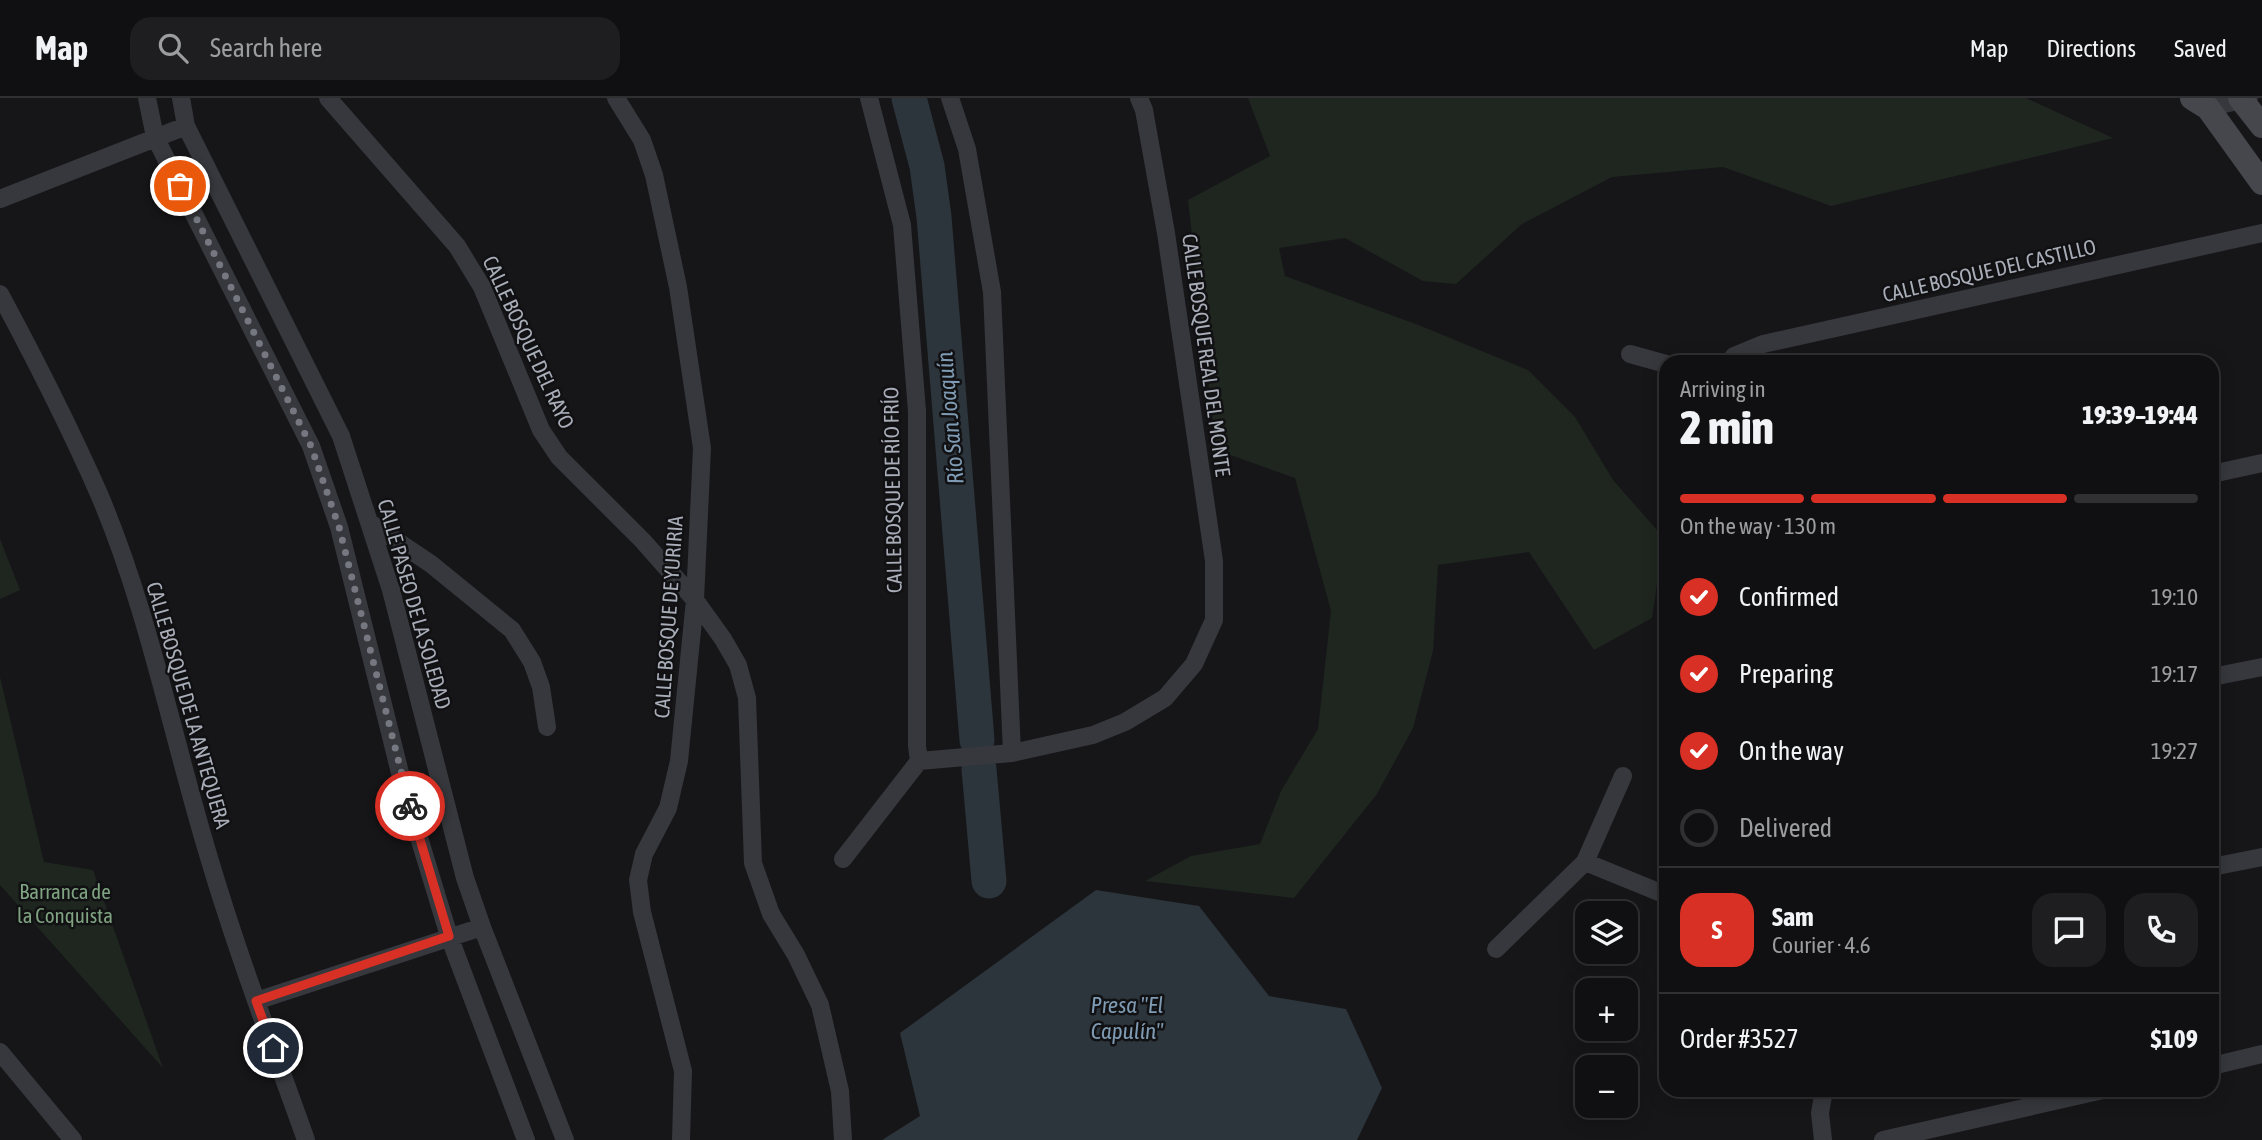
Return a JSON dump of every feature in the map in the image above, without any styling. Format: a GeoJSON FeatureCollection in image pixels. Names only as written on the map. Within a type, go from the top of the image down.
{"type":"FeatureCollection","features":[{"type":"Feature","properties":{"kind":"main road"},"geometry":{"type":"LineString","coordinates":[[2244,99],[2262,126]]}},
{"type":"Feature","properties":{"kind":"main road"},"geometry":{"type":"LineString","coordinates":[[2200,103],[2262,183]]}},
{"type":"Feature","properties":{"kind":"street"},"geometry":{"type":"LineString","coordinates":[[147,98],[155,137],[311,446],[339,527],[403,785],[449,936],[526,1140]]}},
{"type":"Feature","properties":{"kind":"street","name":"CALLE PASEO DE LA SOLEDAD"},"geometry":{"type":"LineString","coordinates":[[181,98],[186,126],[341,436],[395,603],[465,878],[565,1140]]}},
{"type":"Feature","properties":{"kind":"street","name":"CALLE BOSQUE DEL RAYO"},"geometry":{"type":"LineString","coordinates":[[328,98],[457,246],[482,287],[541,430],[559,457],[643,541],[695,600],[738,665],[747,698],[753,863],[771,914],[796,955],[820,1005],[840,1091],[843,1140]]}},
{"type":"Feature","properties":{"kind":"street","name":"CALLE BOSQUE DE YURIRIA"},"geometry":{"type":"LineString","coordinates":[[616,98],[642,140],[654,175],[678,286],[702,448],[695,600],[679,761],[668,808],[644,854],[638,880],[642,912],[683,1071],[681,1140]]}},
{"type":"Feature","properties":{"kind":"street","name":"CALLE BOSQUE DE RÍO FRÍO"},"geometry":{"type":"LineString","coordinates":[[869,98],[901,225],[917,411],[919,761]]}},
{"type":"Feature","properties":{"kind":"street"},"geometry":{"type":"LineString","coordinates":[[844,859],[919,761],[1012,753],[992,292],[967,149],[950,98]]}},
{"type":"Feature","properties":{"kind":"street","name":"CALLE BOSQUE REAL DEL MONTE"},"geometry":{"type":"LineString","coordinates":[[1012,753],[1093,735],[1125,722],[1165,698],[1194,664],[1214,620],[1212,547],[1166,233],[1144,110],[1139,98]]}},
{"type":"Feature","properties":{"kind":"street"},"geometry":{"type":"LineString","coordinates":[[2200,103],[2244,99]]}},
{"type":"Feature","properties":{"kind":"street"},"geometry":{"type":"LineString","coordinates":[[0,200],[186,126]]}},
{"type":"Feature","properties":{"kind":"street","name":"CALLE BOSQUE DEL CASTILLO"},"geometry":{"type":"LineString","coordinates":[[1736,355],[1763,344],[2262,233]]}},
{"type":"Feature","properties":{"kind":"street","name":"CALLE BOSQUE DE LA ANTEQUERA"},"geometry":{"type":"LineString","coordinates":[[0,294],[40,368],[99,495],[146,624],[205,844],[256,1001],[306,1140]]}},
{"type":"Feature","properties":{"kind":"street"},"geometry":{"type":"LineString","coordinates":[[1630,354],[1659,362]]}},
{"type":"Feature","properties":{"kind":"street"},"geometry":{"type":"LineString","coordinates":[[2219,472],[2262,463]]}},
{"type":"Feature","properties":{"kind":"street"},"geometry":{"type":"LineString","coordinates":[[370,523],[431,564],[512,630],[532,662],[541,687],[547,727]]}},
{"type":"Feature","properties":{"kind":"street"},"geometry":{"type":"LineString","coordinates":[[2219,676],[2262,667]]}},
{"type":"Feature","properties":{"kind":"street"},"geometry":{"type":"LineString","coordinates":[[1496,949],[1585,862],[1623,776]]}},
{"type":"Feature","properties":{"kind":"street"},"geometry":{"type":"LineString","coordinates":[[2219,866],[2262,857]]}},
{"type":"Feature","properties":{"kind":"street"},"geometry":{"type":"LineString","coordinates":[[1585,862],[1659,892]]}},
{"type":"Feature","properties":{"kind":"street"},"geometry":{"type":"LineString","coordinates":[[256,1001],[482,927]]}},
{"type":"Feature","properties":{"kind":"street"},"geometry":{"type":"LineString","coordinates":[[0,1052],[73,1140]]}},
{"type":"Feature","properties":{"kind":"street"},"geometry":{"type":"LineString","coordinates":[[2219,1064],[2262,1054]]}},
{"type":"Feature","properties":{"kind":"street"},"geometry":{"type":"LineString","coordinates":[[1823,1097],[1820,1113],[1823,1140]]}},
{"type":"Feature","properties":{"kind":"street"},"geometry":{"type":"LineString","coordinates":[[1882,1140],[2072,1097]]}},
{"type":"Feature","properties":{"kind":"green space"},"geometry":{"type":"Polygon","coordinates":[[[1248,98],[2026,98],[2113,138],[1831,206],[1723,167],[1612,177],[1522,224],[1456,284],[1423,281],[1345,238],[1279,248],[1285,276],[1421,326],[1528,370],[1575,417],[1613,480],[1659,532],[1659,571],[1652,618],[1594,650],[1529,552],[1438,565],[1433,651],[1413,728],[1377,794],[1294,898],[1145,881],[1191,856],[1260,844],[1281,791],[1318,729],[1331,611],[1295,478],[1216,450],[1188,200],[1270,156],[1248,98]]]}},
{"type":"Feature","properties":{"kind":"green space"},"geometry":{"type":"Polygon","coordinates":[[[0,539],[20,590],[0,599],[0,539]]]}},
{"type":"Feature","properties":{"kind":"green space","name":"Barranca de la Conquista"},"geometry":{"type":"Polygon","coordinates":[[[0,677],[44,862],[93,870],[163,1068],[0,885],[0,677]]]}},
{"type":"Feature","properties":{"kind":"water","name":"Presa \"El Capulín\""},"geometry":{"type":"Polygon","coordinates":[[[1096,890],[1199,906],[1269,996],[1346,1009],[1382,1088],[1357,1140],[882,1140],[920,1116],[900,1033],[1096,890]]]}},
{"type":"Feature","properties":{"kind":"waterway","name":"Río San Joaquín"},"geometry":{"type":"LineString","coordinates":[[909,98],[927,166],[934,217],[977,740]]}},
{"type":"Feature","properties":{"kind":"waterway","name":"Río San Joaquín"},"geometry":{"type":"LineString","coordinates":[[979,769],[989,881]]}},
{"type":"Feature","properties":{"kind":"way so far"},"geometry":{"type":"LineString","coordinates":[[180,186],[311,446],[339,527],[410,806]]}},
{"type":"Feature","properties":{"kind":"route"},"geometry":{"type":"LineString","coordinates":[[273,1048],[256,1001],[449,936],[410,806]]}}]}
